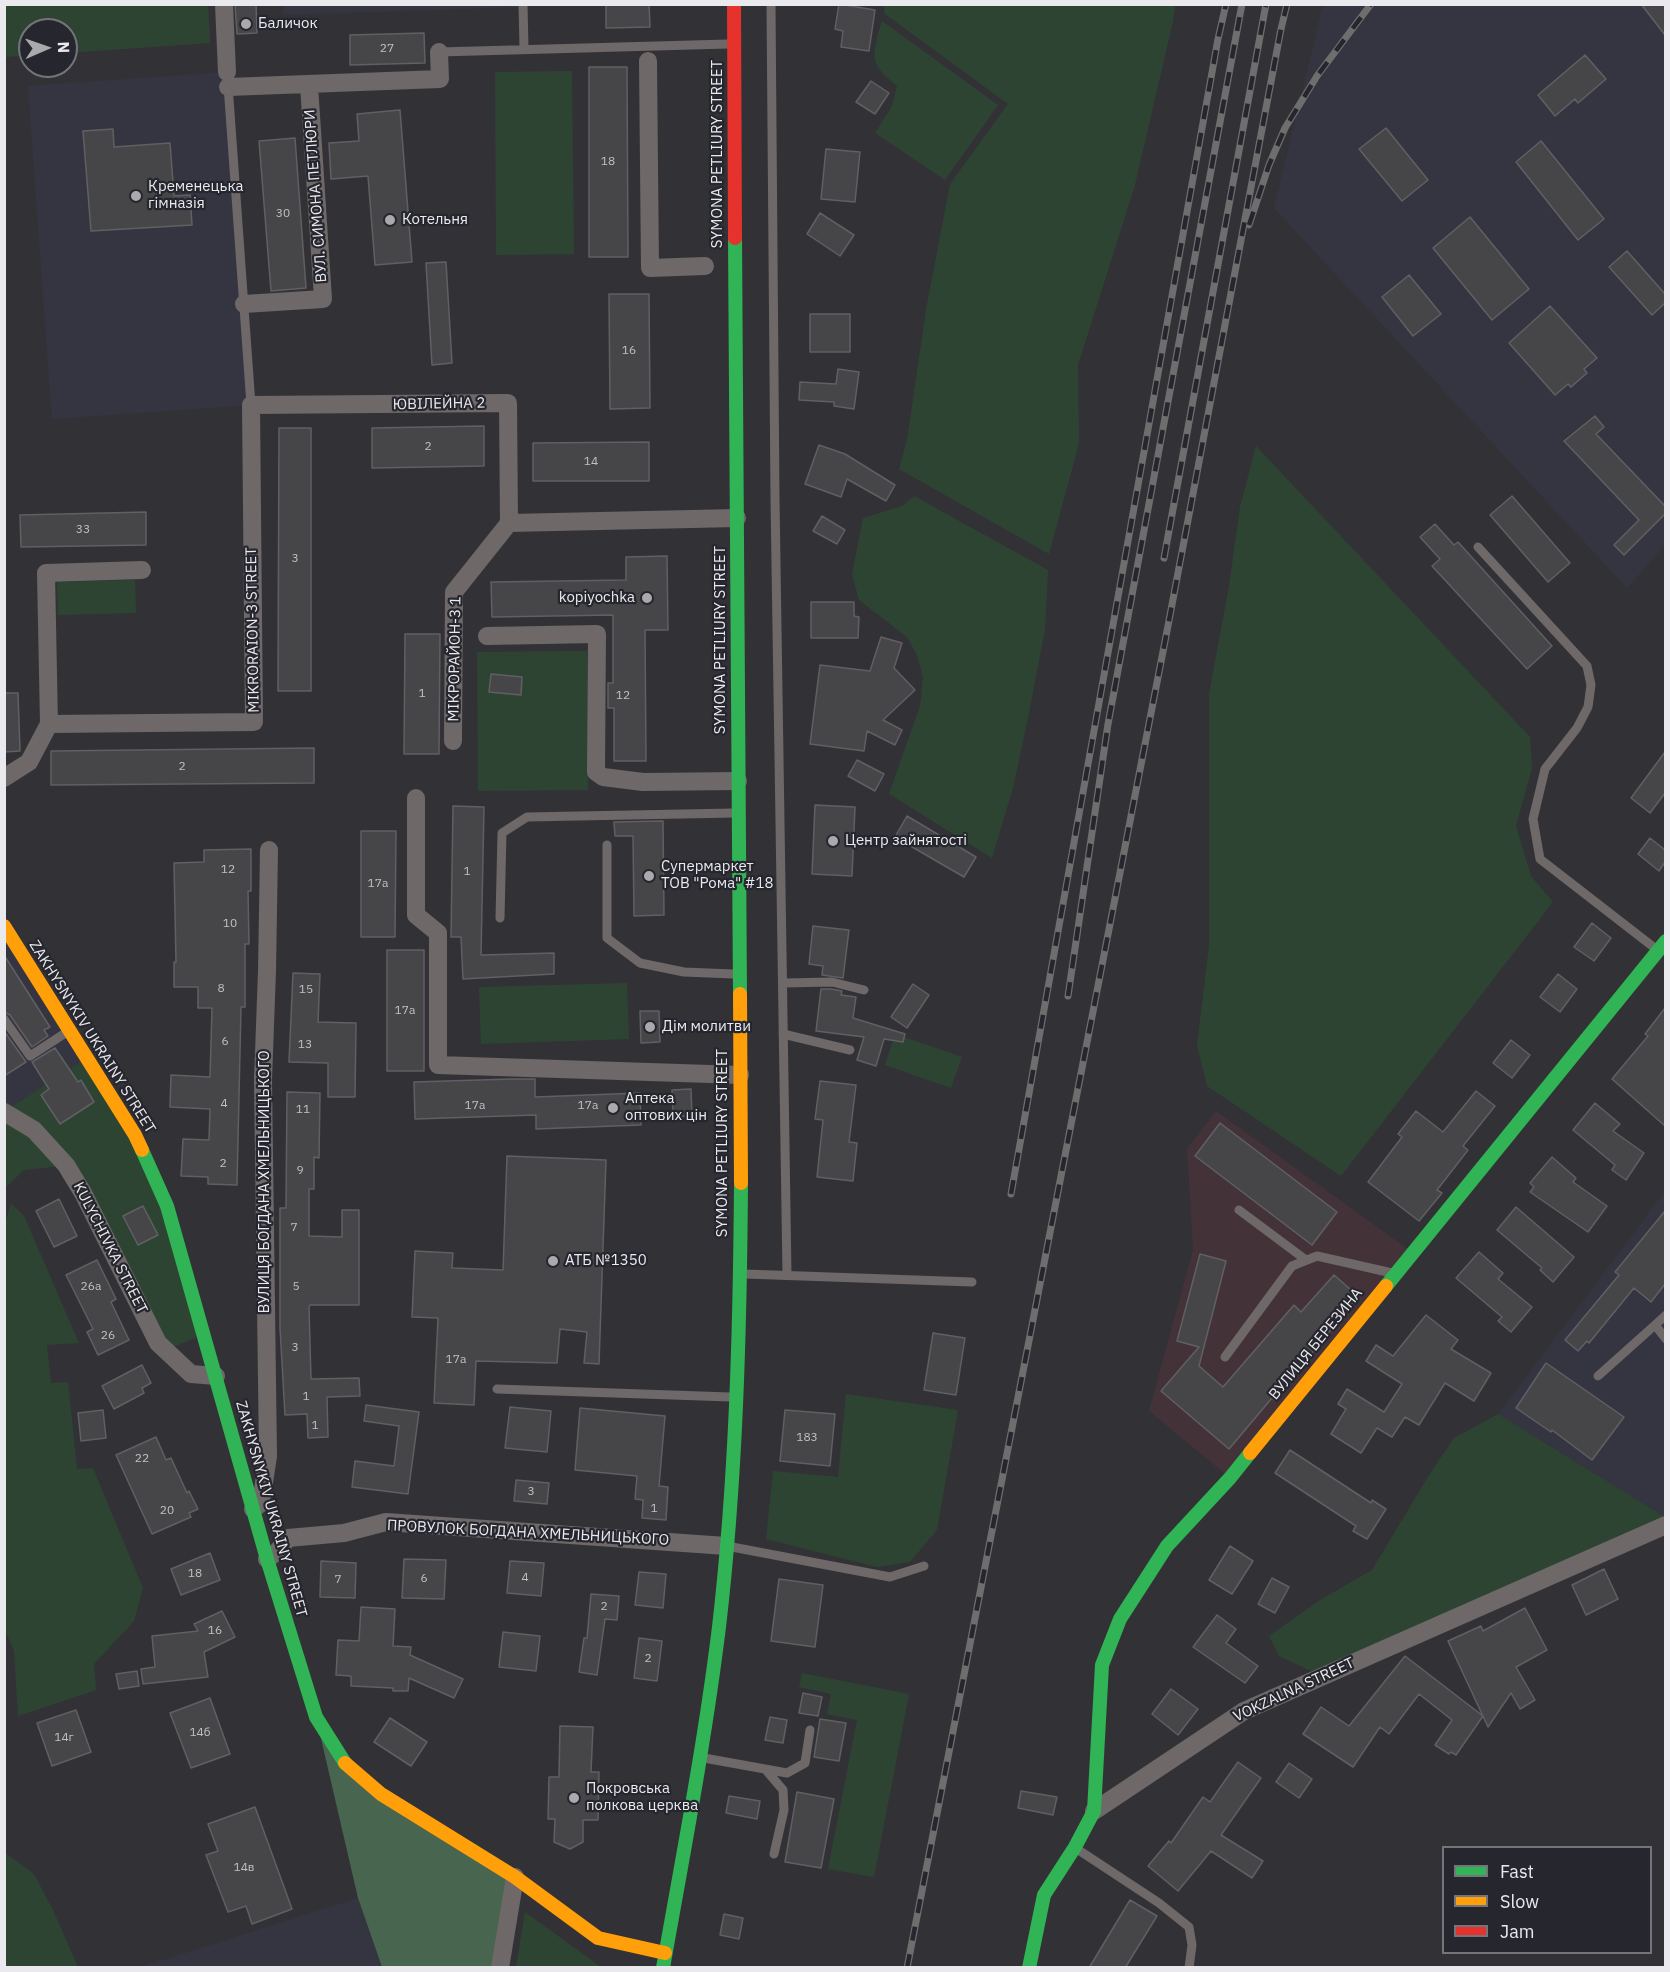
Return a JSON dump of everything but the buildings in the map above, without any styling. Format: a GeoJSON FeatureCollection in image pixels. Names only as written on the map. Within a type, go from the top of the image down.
{"type":"FeatureCollection","features":[{"type":"Feature","properties":{"kind":"main road","name":"SYMONA PETLIURY STREET"},"geometry":{"type":"LineString","coordinates":[[663,1968],[699,1757],[724,1577],[740,1274],[734,4]]}},
{"type":"Feature","properties":{"kind":"main road","name":"ZAKHYSNYKIV UKRAINY STREET"},"geometry":{"type":"LineString","coordinates":[[4,926],[135,1135],[166,1206],[267,1559],[316,1717],[346,1764],[381,1794],[515,1877],[598,1938],[665,1953]]}},
{"type":"Feature","properties":{"kind":"main road","name":"ВУЛИЦЯ БЕРЕЗИНА"},"geometry":{"type":"LineString","coordinates":[[1094,1812],[1102,1665],[1120,1619],[1167,1546],[1230,1478],[1661,946]]}},
{"type":"Feature","properties":{"kind":"main road","name":"VOKZALNA STREET"},"geometry":{"type":"LineString","coordinates":[[1029,1968],[1044,1895],[1094,1812]]}},
{"type":"Feature","properties":{"kind":"street"},"geometry":{"type":"LineString","coordinates":[[224,4],[228,80],[309,85],[440,79],[439,52]]}},
{"type":"Feature","properties":{"kind":"street"},"geometry":{"type":"LineString","coordinates":[[648,61],[650,268],[705,266]]}},
{"type":"Feature","properties":{"kind":"street","name":"ВУЛ. СИМОНА ПЕТЛЮРИ"},"geometry":{"type":"LineString","coordinates":[[243,304],[323,299],[309,85]]}},
{"type":"Feature","properties":{"kind":"street","name":"ЮВІЛЕЙНА 2"},"geometry":{"type":"LineString","coordinates":[[251,405],[508,403],[509,523]]}},
{"type":"Feature","properties":{"kind":"street","name":"MIKRORAION-3 STREET"},"geometry":{"type":"LineString","coordinates":[[49,724],[254,722],[251,405]]}},
{"type":"Feature","properties":{"kind":"street"},"geometry":{"type":"LineString","coordinates":[[509,523],[737,518]]}},
{"type":"Feature","properties":{"kind":"street","name":"МІКРОРАЙОН-3 1"},"geometry":{"type":"LineString","coordinates":[[453,741],[454,592],[509,523]]}},
{"type":"Feature","properties":{"kind":"street"},"geometry":{"type":"LineString","coordinates":[[4,778],[29,762],[49,724],[46,573],[142,570]]}},
{"type":"Feature","properties":{"kind":"street"},"geometry":{"type":"LineString","coordinates":[[487,636],[597,634],[597,772],[603,777],[643,782],[738,781]]}},
{"type":"Feature","properties":{"kind":"street"},"geometry":{"type":"LineString","coordinates":[[416,798],[416,915],[438,933],[438,1065],[740,1075]]}},
{"type":"Feature","properties":{"kind":"street","name":"ВУЛИЦЯ БОГДАНА ХМЕЛЬНИЦЬКОГО"},"geometry":{"type":"LineString","coordinates":[[253,1509],[261,1503],[268,1456],[263,1080],[269,850]]}},
{"type":"Feature","properties":{"kind":"street","name":"KULYCHIVKA STREET"},"geometry":{"type":"LineString","coordinates":[[4,1112],[34,1130],[66,1165],[84,1193],[158,1343],[191,1374],[216,1376]]}},
{"type":"Feature","properties":{"kind":"street","name":"ПРОВУЛОК БОГДАНА ХМЕЛЬНИЦЬКОГО"},"geometry":{"type":"LineString","coordinates":[[267,1559],[277,1552],[288,1538],[344,1533],[386,1522],[726,1546]]}},
{"type":"Feature","properties":{"kind":"street","name":"VOKZALNA STREET"},"geometry":{"type":"LineString","coordinates":[[1094,1812],[1244,1711],[1665,1525]]}},
{"type":"Feature","properties":{"kind":"street"},"geometry":{"type":"LineString","coordinates":[[501,1968],[515,1877]]}},
{"type":"Feature","properties":{"kind":"lane"},"geometry":{"type":"LineString","coordinates":[[523,4],[524,50]]}},
{"type":"Feature","properties":{"kind":"lane"},"geometry":{"type":"LineString","coordinates":[[771,4],[787,1275]]}},
{"type":"Feature","properties":{"kind":"lane"},"geometry":{"type":"LineString","coordinates":[[439,52],[734,44]]}},
{"type":"Feature","properties":{"kind":"lane"},"geometry":{"type":"LineString","coordinates":[[228,80],[251,405]]}},
{"type":"Feature","properties":{"kind":"lane"},"geometry":{"type":"LineString","coordinates":[[1478,547],[1587,666],[1591,685],[1588,707],[1577,728],[1545,769],[1533,819],[1540,859],[1661,946]]}},
{"type":"Feature","properties":{"kind":"lane"},"geometry":{"type":"LineString","coordinates":[[500,918],[502,833],[527,817],[738,813]]}},
{"type":"Feature","properties":{"kind":"lane"},"geometry":{"type":"LineString","coordinates":[[607,845],[607,938],[640,963],[684,972],[739,974]]}},
{"type":"Feature","properties":{"kind":"lane"},"geometry":{"type":"LineString","coordinates":[[783,983],[832,982],[864,990]]}},
{"type":"Feature","properties":{"kind":"lane"},"geometry":{"type":"LineString","coordinates":[[4,1019],[30,1056],[69,1031]]}},
{"type":"Feature","properties":{"kind":"lane"},"geometry":{"type":"LineString","coordinates":[[783,1034],[850,1050]]}},
{"type":"Feature","properties":{"kind":"lane"},"geometry":{"type":"LineString","coordinates":[[1239,1210],[1306,1260]]}},
{"type":"Feature","properties":{"kind":"lane"},"geometry":{"type":"LineString","coordinates":[[1225,1357],[1292,1266],[1317,1256],[1394,1273]]}},
{"type":"Feature","properties":{"kind":"lane"},"geometry":{"type":"LineString","coordinates":[[740,1274],[972,1282]]}},
{"type":"Feature","properties":{"kind":"lane"},"geometry":{"type":"LineString","coordinates":[[1598,1376],[1665,1315]]}},
{"type":"Feature","properties":{"kind":"lane"},"geometry":{"type":"LineString","coordinates":[[1655,1325],[1665,1339]]}},
{"type":"Feature","properties":{"kind":"lane"},"geometry":{"type":"LineString","coordinates":[[497,1389],[735,1397]]}},
{"type":"Feature","properties":{"kind":"lane"},"geometry":{"type":"LineString","coordinates":[[726,1546],[890,1577],[924,1566]]}},
{"type":"Feature","properties":{"kind":"lane"},"geometry":{"type":"LineString","coordinates":[[699,1757],[787,1773],[805,1763],[810,1731]]}},
{"type":"Feature","properties":{"kind":"lane"},"geometry":{"type":"LineString","coordinates":[[766,1770],[783,1790],[784,1810],[774,1854]]}},
{"type":"Feature","properties":{"kind":"lane"},"geometry":{"type":"LineString","coordinates":[[1075,1847],[1159,1903],[1189,1927],[1192,1945],[1189,1968]]}},
{"type":"Feature","properties":{"kind":"shaded area"},"geometry":{"type":"Polygon","coordinates":[[[524,4],[524,7],[283,15],[283,5],[524,4]]]}},
{"type":"Feature","properties":{"kind":"shaded area"},"geometry":{"type":"Polygon","coordinates":[[[1323,5],[1665,5],[1665,545],[1627,588],[1274,208],[1323,5]]]}},
{"type":"Feature","properties":{"kind":"shaded area","name":"Кременецька гімназія"},"geometry":{"type":"Polygon","coordinates":[[[227,72],[251,405],[52,419],[28,86],[227,72]]]}},
{"type":"Feature","properties":{"kind":"shaded area"},"geometry":{"type":"Polygon","coordinates":[[[4,926],[87,1058],[5,1111],[4,1111],[4,926]]]}},
{"type":"Feature","properties":{"kind":"shaded area"},"geometry":{"type":"Polygon","coordinates":[[[1216,1111],[1412,1252],[1230,1478],[1149,1411],[1193,1250],[1187,1149],[1216,1111]]]}},
{"type":"Feature","properties":{"kind":"shaded area"},"geometry":{"type":"Polygon","coordinates":[[[1665,1191],[1665,1517],[1498,1414],[1665,1191]]]}},
{"type":"Feature","properties":{"kind":"shaded area"},"geometry":{"type":"Polygon","coordinates":[[[358,1898],[382,1967],[141,1967],[358,1898]]]}},
{"type":"Feature","properties":{"kind":"green space"},"geometry":{"type":"Polygon","coordinates":[[[5,4],[208,5],[210,43],[78,52],[78,18],[18,18],[18,56],[5,57],[5,4]]]}},
{"type":"Feature","properties":{"kind":"green space"},"geometry":{"type":"Polygon","coordinates":[[[884,5],[1175,5],[1135,185],[1078,365],[1079,443],[1049,554],[899,469],[907,440],[926,310],[950,184],[1008,104],[885,14],[884,5]]]}},
{"type":"Feature","properties":{"kind":"green space"},"geometry":{"type":"Polygon","coordinates":[[[882,21],[998,105],[945,180],[875,133],[892,106],[897,86],[881,71],[875,60],[882,21]]]}},
{"type":"Feature","properties":{"kind":"green space"},"geometry":{"type":"Polygon","coordinates":[[[572,71],[574,254],[496,255],[495,72],[572,71]]]}},
{"type":"Feature","properties":{"kind":"green space"},"geometry":{"type":"Polygon","coordinates":[[[1256,446],[1530,737],[1532,768],[1516,826],[1531,876],[1553,902],[1341,1176],[1207,1086],[1197,1045],[1209,946],[1209,694],[1229,586],[1240,507],[1256,446]]]}},
{"type":"Feature","properties":{"kind":"green space"},"geometry":{"type":"Polygon","coordinates":[[[914,496],[1048,570],[1045,629],[1028,718],[1013,788],[992,858],[889,794],[920,706],[923,677],[917,655],[907,637],[859,600],[852,574],[863,518],[902,506],[914,496]]]}},
{"type":"Feature","properties":{"kind":"green space"},"geometry":{"type":"Polygon","coordinates":[[[135,580],[136,613],[58,615],[57,582],[135,580]]]}},
{"type":"Feature","properties":{"kind":"green space"},"geometry":{"type":"Polygon","coordinates":[[[587,651],[588,790],[478,791],[477,652],[587,651]]]}},
{"type":"Feature","properties":{"kind":"green space"},"geometry":{"type":"Polygon","coordinates":[[[627,983],[629,1039],[481,1044],[479,987],[627,983]]]}},
{"type":"Feature","properties":{"kind":"green space"},"geometry":{"type":"Polygon","coordinates":[[[895,1034],[962,1057],[951,1088],[885,1065],[895,1034]]]}},
{"type":"Feature","properties":{"kind":"green space"},"geometry":{"type":"Polygon","coordinates":[[[87,1058],[135,1135],[204,1334],[176,1346],[158,1343],[62,1166],[24,1170],[5,1188],[5,1111],[87,1058]]]}},
{"type":"Feature","properties":{"kind":"green space"},"geometry":{"type":"Polygon","coordinates":[[[11,1203],[24,1216],[79,1343],[47,1345],[51,1383],[68,1382],[77,1469],[93,1468],[143,1588],[134,1621],[94,1664],[96,1690],[18,1716],[14,1651],[4,1628],[4,1227],[11,1203]]]}},
{"type":"Feature","properties":{"kind":"green space"},"geometry":{"type":"Polygon","coordinates":[[[846,1394],[958,1410],[937,1530],[910,1562],[877,1567],[766,1539],[773,1471],[838,1477],[846,1394]]]}},
{"type":"Feature","properties":{"kind":"green space"},"geometry":{"type":"Polygon","coordinates":[[[1498,1414],[1665,1517],[1322,1676],[1279,1656],[1269,1636],[1320,1600],[1372,1570],[1454,1438],[1498,1414]]]}},
{"type":"Feature","properties":{"kind":"green space"},"geometry":{"type":"Polygon","coordinates":[[[802,1673],[909,1694],[874,1877],[828,1869],[857,1720],[827,1714],[831,1694],[799,1687],[802,1673]]]}},
{"type":"Feature","properties":{"kind":"green space"},"geometry":{"type":"Polygon","coordinates":[[[316,1717],[346,1764],[515,1877],[500,1967],[382,1967],[358,1898],[316,1717]]]}},
{"type":"Feature","properties":{"kind":"green space"},"geometry":{"type":"Polygon","coordinates":[[[4,1852],[34,1874],[78,1967],[5,1967],[4,1852]]]}},
{"type":"Feature","properties":{"kind":"green space"},"geometry":{"type":"Polygon","coordinates":[[[525,1912],[601,1967],[516,1967],[525,1912]]]}},
{"type":"Feature","properties":{"kind":"railway"},"geometry":{"type":"LineString","coordinates":[[1011,1194],[1226,4]]}},
{"type":"Feature","properties":{"kind":"railway"},"geometry":{"type":"LineString","coordinates":[[1068,996],[1108,724],[1242,4]]}},
{"type":"Feature","properties":{"kind":"railway"},"geometry":{"type":"LineString","coordinates":[[1164,558],[1266,4]]}},
{"type":"Feature","properties":{"kind":"railway"},"geometry":{"type":"LineString","coordinates":[[907,1968],[1287,4]]}},
{"type":"Feature","properties":{"kind":"railway"},"geometry":{"type":"LineString","coordinates":[[1249,225],[1269,165],[1285,128],[1317,76],[1371,4]]}},
{"type":"Feature","properties":{"kind":"traffic: fast"},"geometry":{"type":"LineString","coordinates":[[735,238],[740,994]]}},
{"type":"Feature","properties":{"kind":"traffic: fast"},"geometry":{"type":"LineString","coordinates":[[1386,1286],[1666,941]]}},
{"type":"Feature","properties":{"kind":"traffic: fast"},"geometry":{"type":"LineString","coordinates":[[142,1150],[167,1206],[267,1559],[316,1717],[345,1763]]}},
{"type":"Feature","properties":{"kind":"traffic: fast"},"geometry":{"type":"LineString","coordinates":[[663,1968],[707,1712],[725,1572],[736,1405],[741,1183]]}},
{"type":"Feature","properties":{"kind":"traffic: fast"},"geometry":{"type":"LineString","coordinates":[[1029,1968],[1044,1895],[1075,1847],[1094,1811],[1102,1665],[1120,1619],[1167,1546],[1250,1453]]}},
{"type":"Feature","properties":{"kind":"traffic: slow"},"geometry":{"type":"LineString","coordinates":[[4,926],[135,1135],[142,1150]]}},
{"type":"Feature","properties":{"kind":"traffic: slow"},"geometry":{"type":"LineString","coordinates":[[740,994],[741,1183]]}},
{"type":"Feature","properties":{"kind":"traffic: slow"},"geometry":{"type":"LineString","coordinates":[[1250,1453],[1386,1286]]}},
{"type":"Feature","properties":{"kind":"traffic: slow"},"geometry":{"type":"LineString","coordinates":[[345,1763],[381,1794],[515,1877],[598,1938],[665,1953]]}},
{"type":"Feature","properties":{"kind":"traffic: jam"},"geometry":{"type":"LineString","coordinates":[[734,4],[735,238]]}},
{"type":"Feature","properties":{"kind":"place","name":"Баличок"},"geometry":{"type":"Point","coordinates":[246,24]}},
{"type":"Feature","properties":{"kind":"place","name":"Кременецька гімназія"},"geometry":{"type":"Point","coordinates":[136,196]}},
{"type":"Feature","properties":{"kind":"place","name":"Котельня"},"geometry":{"type":"Point","coordinates":[390,220]}},
{"type":"Feature","properties":{"kind":"place","name":"kopiyochka"},"geometry":{"type":"Point","coordinates":[647,598]}},
{"type":"Feature","properties":{"kind":"place","name":"Центр зайнятості"},"geometry":{"type":"Point","coordinates":[833,841]}},
{"type":"Feature","properties":{"kind":"place","name":"Супермаркет ТОВ \"Рома\" #18"},"geometry":{"type":"Point","coordinates":[649,876]}},
{"type":"Feature","properties":{"kind":"place","name":"Дім молитви"},"geometry":{"type":"Point","coordinates":[650,1027]}},
{"type":"Feature","properties":{"kind":"place","name":"Аптека оптових цін"},"geometry":{"type":"Point","coordinates":[613,1108]}},
{"type":"Feature","properties":{"kind":"place","name":"АТБ №1350"},"geometry":{"type":"Point","coordinates":[553,1261]}},
{"type":"Feature","properties":{"kind":"place","name":"Покровська полкова церква"},"geometry":{"type":"Point","coordinates":[574,1798]}}]}
